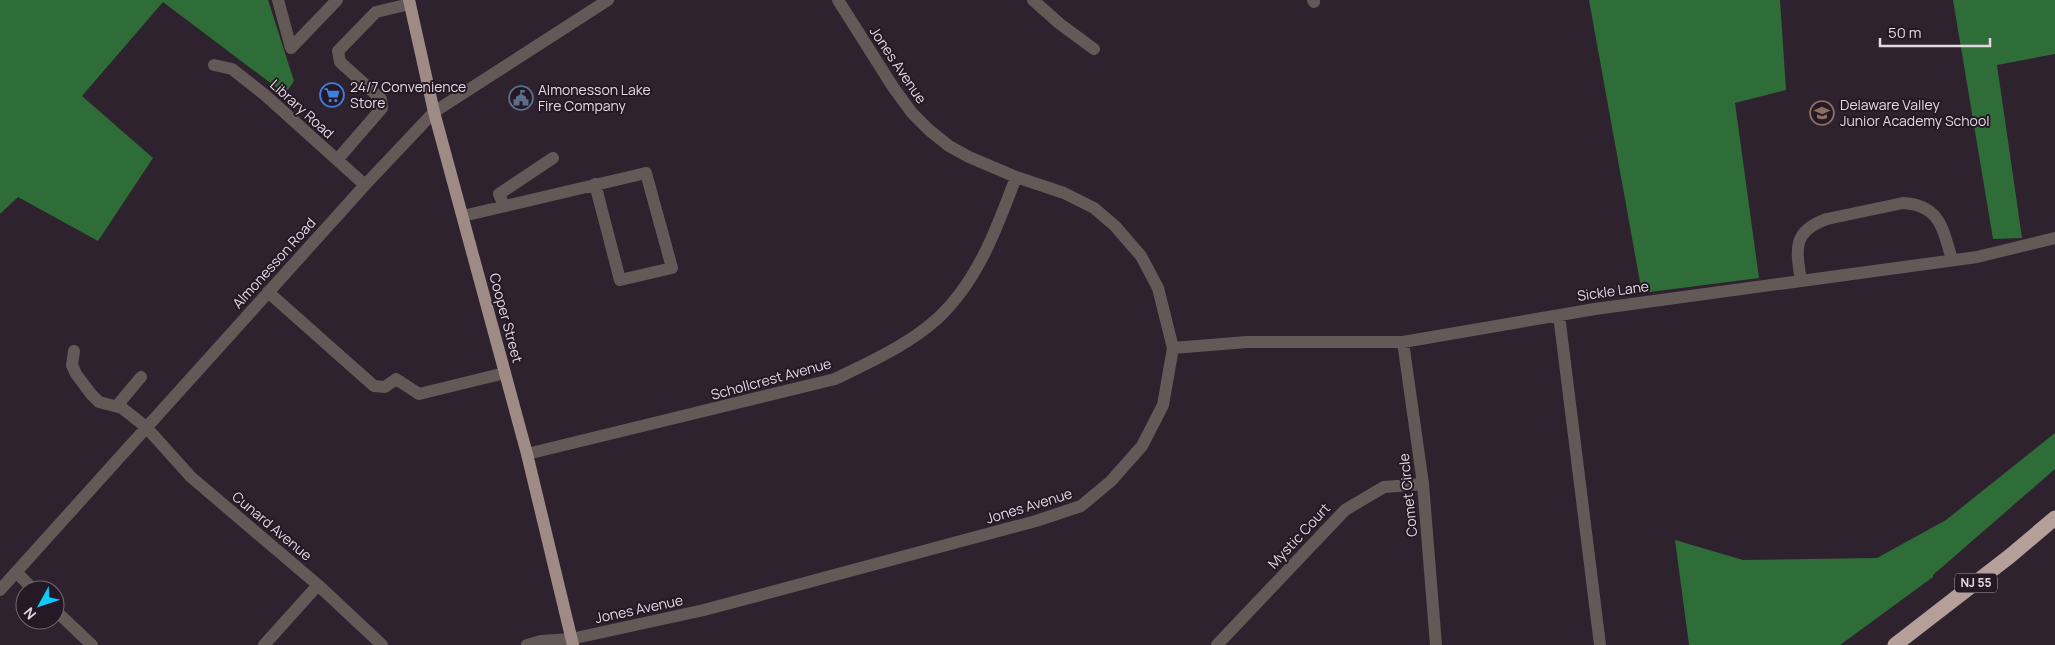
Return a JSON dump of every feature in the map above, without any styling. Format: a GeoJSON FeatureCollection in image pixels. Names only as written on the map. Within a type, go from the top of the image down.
{"type":"FeatureCollection","features":[{"type":"Feature","properties":{"kind":"highway","name":"NJ 55"},"geometry":{"type":"LineString","coordinates":[[1895,645],[2010,556],[2055,518]]}},
{"type":"Feature","properties":{"kind":"main road","name":"Cooper Street"},"geometry":{"type":"LineString","coordinates":[[409,2],[434,112],[528,454],[572,642]]}},
{"type":"Feature","properties":{"kind":"street"},"geometry":{"type":"LineString","coordinates":[[278,0],[291,48],[325,5],[338,0]]}},
{"type":"Feature","properties":{"kind":"street","name":"Almonesson Road"},"geometry":{"type":"LineString","coordinates":[[0,590],[365,185],[434,112],[608,0]]}},
{"type":"Feature","properties":{"kind":"street","name":"Jones Avenue"},"geometry":{"type":"LineString","coordinates":[[572,642],[704,610],[1027,524],[1081,506],[1111,480],[1142,446],[1163,404],[1173,348],[1158,288],[1141,256],[1115,226],[1094,208],[1064,193],[1016,177],[949,146],[912,113],[838,0]]}},
{"type":"Feature","properties":{"kind":"street"},"geometry":{"type":"LineString","coordinates":[[1033,0],[1060,24],[1094,49]]}},
{"type":"Feature","properties":{"kind":"street"},"geometry":{"type":"LineString","coordinates":[[337,160],[382,108],[381,99],[340,62],[338,51],[376,12],[409,2]]}},
{"type":"Feature","properties":{"kind":"street","name":"Library Road"},"geometry":{"type":"LineString","coordinates":[[214,64],[232,69],[239,74],[365,185]]}},
{"type":"Feature","properties":{"kind":"street"},"geometry":{"type":"LineString","coordinates":[[504,206],[499,194],[553,158]]}},
{"type":"Feature","properties":{"kind":"street"},"geometry":{"type":"LineString","coordinates":[[463,216],[595,184],[646,173],[672,268],[620,280],[595,184]]}},
{"type":"Feature","properties":{"kind":"street","name":"Schollcrest Avenue"},"geometry":{"type":"LineString","coordinates":[[528,454],[835,379],[880,357],[936,319],[961,291],[979,266],[998,226],[1016,177]]}},
{"type":"Feature","properties":{"kind":"street"},"geometry":{"type":"LineString","coordinates":[[1801,280],[1797,253],[1798,241],[1805,231],[1815,223],[1903,203],[1927,208],[1937,218],[1944,232],[1952,260]]}},
{"type":"Feature","properties":{"kind":"street","name":"Sickle Lane"},"geometry":{"type":"LineString","coordinates":[[1173,348],[1247,342],[1403,342],[1559,315],[1977,257],[2055,238]]}},
{"type":"Feature","properties":{"kind":"street"},"geometry":{"type":"LineString","coordinates":[[268,292],[374,386],[386,386],[396,379],[419,394],[505,373]]}},
{"type":"Feature","properties":{"kind":"street"},"geometry":{"type":"LineString","coordinates":[[1559,315],[1600,645]]}},
{"type":"Feature","properties":{"kind":"street","name":"Comet Circle"},"geometry":{"type":"LineString","coordinates":[[1403,342],[1423,484],[1436,645]]}},
{"type":"Feature","properties":{"kind":"street"},"geometry":{"type":"LineString","coordinates":[[74,351],[72,365],[76,374],[91,394],[99,402],[122,408]]}},
{"type":"Feature","properties":{"kind":"street"},"geometry":{"type":"LineString","coordinates":[[122,408],[120,402],[141,377]]}},
{"type":"Feature","properties":{"kind":"street","name":"Cunard Avenue"},"geometry":{"type":"LineString","coordinates":[[122,408],[146,427],[191,477],[318,585],[382,645]]}},
{"type":"Feature","properties":{"kind":"street","name":"Mystic Court"},"geometry":{"type":"LineString","coordinates":[[1217,645],[1344,510],[1384,487],[1423,484]]}},
{"type":"Feature","properties":{"kind":"street"},"geometry":{"type":"LineString","coordinates":[[16,572],[24,580]]}},
{"type":"Feature","properties":{"kind":"street"},"geometry":{"type":"LineString","coordinates":[[264,645],[318,585]]}},
{"type":"Feature","properties":{"kind":"street"},"geometry":{"type":"LineString","coordinates":[[65,619],[92,645]]}},
{"type":"Feature","properties":{"kind":"street"},"geometry":{"type":"LineString","coordinates":[[527,645],[541,641],[572,642]]}},
{"type":"Feature","properties":{"kind":"green space"},"geometry":{"type":"Polygon","coordinates":[[[0,0],[268,0],[294,81],[285,94],[163,2],[82,96],[153,158],[98,241],[18,197],[0,214],[0,0]]]}},
{"type":"Feature","properties":{"kind":"green space"},"geometry":{"type":"Polygon","coordinates":[[[1589,0],[1780,0],[1786,90],[1735,103],[1759,278],[1642,293],[1589,0]]]}},
{"type":"Feature","properties":{"kind":"green space"},"geometry":{"type":"Polygon","coordinates":[[[1953,0],[2055,0],[2055,54],[1997,65],[2022,238],[1993,239],[1953,0]]]}},
{"type":"Feature","properties":{"kind":"green space"},"geometry":{"type":"Polygon","coordinates":[[[2055,433],[2055,469],[1933,577],[1840,645],[1689,645],[1675,540],[1743,560],[1877,558],[1946,520],[2055,433]]]}},
{"type":"Feature","properties":{"kind":"place","name":"24/7 Convenience Store"},"geometry":{"type":"Point","coordinates":[332,95]}},
{"type":"Feature","properties":{"kind":"place","name":"Almonesson Lake Fire Company"},"geometry":{"type":"Point","coordinates":[521,98]}},
{"type":"Feature","properties":{"kind":"place","name":"Delaware Valley Junior Academy School"},"geometry":{"type":"Point","coordinates":[1822,113]}}]}
